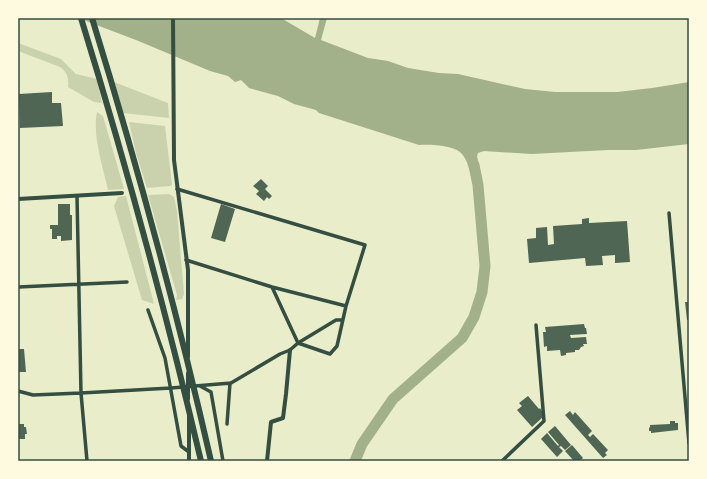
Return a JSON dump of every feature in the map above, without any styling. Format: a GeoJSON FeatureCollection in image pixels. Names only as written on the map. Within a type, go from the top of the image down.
{"type":"FeatureCollection","features":[{"type":"Feature","properties":{"kind":"highway"},"geometry":{"type":"LineString","coordinates":[[81,18],[105,96],[161,300],[201,461]]}},
{"type":"Feature","properties":{"kind":"highway"},"geometry":{"type":"LineString","coordinates":[[92,18],[118,103],[172,297],[211,461]]}},
{"type":"Feature","properties":{"kind":"street"},"geometry":{"type":"LineString","coordinates":[[173,18],[174,160],[186,260],[188,296],[190,461]]}},
{"type":"Feature","properties":{"kind":"street"},"geometry":{"type":"LineString","coordinates":[[172,190],[177,189],[365,245],[342,320],[337,346],[330,354],[298,343],[272,287]]}},
{"type":"Feature","properties":{"kind":"street"},"geometry":{"type":"LineString","coordinates":[[18,199],[122,193]]}},
{"type":"Feature","properties":{"kind":"street"},"geometry":{"type":"LineString","coordinates":[[77,196],[81,394],[87,461]]}},
{"type":"Feature","properties":{"kind":"street"},"geometry":{"type":"LineString","coordinates":[[669,213],[689,443]]}},
{"type":"Feature","properties":{"kind":"street"},"geometry":{"type":"LineString","coordinates":[[186,260],[272,287],[346,306]]}},
{"type":"Feature","properties":{"kind":"street"},"geometry":{"type":"LineString","coordinates":[[18,287],[127,282]]}},
{"type":"Feature","properties":{"kind":"street"},"geometry":{"type":"LineString","coordinates":[[148,310],[166,358],[182,446],[189,452]]}},
{"type":"Feature","properties":{"kind":"street"},"geometry":{"type":"LineString","coordinates":[[18,391],[33,395],[81,394],[230,383],[280,354],[290,350],[298,343],[336,320],[342,320]]}},
{"type":"Feature","properties":{"kind":"street"},"geometry":{"type":"LineString","coordinates":[[502,461],[544,422],[536,325]]}},
{"type":"Feature","properties":{"kind":"street"},"geometry":{"type":"LineString","coordinates":[[267,461],[271,422],[283,418],[290,350]]}},
{"type":"Feature","properties":{"kind":"street"},"geometry":{"type":"LineString","coordinates":[[227,424],[230,383]]}},
{"type":"Feature","properties":{"kind":"street"},"geometry":{"type":"LineString","coordinates":[[199,386],[211,392],[223,461]]}},
{"type":"Feature","properties":{"kind":"shaded area"},"geometry":{"type":"Polygon","coordinates":[[[78,18],[281,18],[315,38],[320,18],[327,18],[321,40],[368,58],[388,61],[408,68],[439,73],[458,74],[525,89],[555,92],[617,92],[689,82],[689,144],[636,150],[532,154],[484,151],[478,153],[477,156],[482,178],[472,181],[466,160],[459,151],[436,145],[419,145],[319,113],[316,110],[294,104],[278,96],[249,88],[241,80],[235,82],[228,76],[210,71],[78,18]]]}},
{"type":"Feature","properties":{"kind":"shaded area"},"geometry":{"type":"Polygon","coordinates":[[[18,43],[61,59],[76,74],[97,79],[102,103],[94,102],[68,87],[67,76],[60,67],[18,51],[18,43]]]}},
{"type":"Feature","properties":{"kind":"shaded area"},"geometry":{"type":"Polygon","coordinates":[[[114,82],[168,103],[169,118],[123,113],[114,82]]]}},
{"type":"Feature","properties":{"kind":"shaded area"},"geometry":{"type":"Polygon","coordinates":[[[97,112],[103,116],[124,189],[108,190],[97,141],[97,112]]]}},
{"type":"Feature","properties":{"kind":"shaded area"},"geometry":{"type":"Polygon","coordinates":[[[129,122],[165,126],[171,186],[147,188],[136,153],[129,122]]]}},
{"type":"Feature","properties":{"kind":"shaded area"},"geometry":{"type":"Polygon","coordinates":[[[169,194],[174,197],[177,211],[184,294],[182,299],[176,300],[177,295],[148,195],[169,194]]]}},
{"type":"Feature","properties":{"kind":"shaded area"},"geometry":{"type":"Polygon","coordinates":[[[126,196],[154,304],[142,300],[114,206],[118,197],[126,196]]]}},
{"type":"Feature","properties":{"kind":"building"},"geometry":{"type":"Polygon","coordinates":[[[52,92],[52,103],[61,103],[63,126],[20,128],[19,94],[52,92]]]}},
{"type":"Feature","properties":{"kind":"building"},"geometry":{"type":"Polygon","coordinates":[[[261,179],[268,186],[265,189],[272,196],[269,199],[267,197],[264,201],[256,194],[259,191],[253,186],[261,179]]]}},
{"type":"Feature","properties":{"kind":"building"},"geometry":{"type":"Polygon","coordinates":[[[58,204],[70,204],[70,215],[72,215],[72,240],[61,241],[61,236],[57,236],[57,239],[52,239],[52,229],[50,229],[50,225],[58,225],[58,204]]]}},
{"type":"Feature","properties":{"kind":"building"},"geometry":{"type":"Polygon","coordinates":[[[221,204],[235,209],[225,242],[211,238],[221,204]]]}},
{"type":"Feature","properties":{"kind":"building"},"geometry":{"type":"Polygon","coordinates":[[[589,218],[589,223],[627,221],[630,262],[615,263],[615,255],[602,256],[603,265],[586,266],[585,258],[529,263],[527,239],[536,238],[536,228],[547,227],[548,245],[554,244],[553,226],[582,224],[582,219],[589,218]]]}},
{"type":"Feature","properties":{"kind":"building"},"geometry":{"type":"Polygon","coordinates":[[[685,302],[689,302],[689,320],[687,320],[685,302]]]}},
{"type":"Feature","properties":{"kind":"building"},"geometry":{"type":"Polygon","coordinates":[[[584,324],[587,334],[570,335],[571,338],[586,337],[587,344],[583,344],[584,346],[579,350],[566,353],[566,355],[561,356],[560,350],[547,351],[547,346],[544,347],[543,332],[546,332],[545,327],[584,324]]]}},
{"type":"Feature","properties":{"kind":"building"},"geometry":{"type":"Polygon","coordinates":[[[18,349],[24,349],[26,372],[18,372],[18,349]]]}},
{"type":"Feature","properties":{"kind":"building"},"geometry":{"type":"Polygon","coordinates":[[[528,396],[539,409],[540,408],[543,417],[532,427],[517,410],[522,406],[519,403],[528,396]]]}},
{"type":"Feature","properties":{"kind":"building"},"geometry":{"type":"Polygon","coordinates":[[[570,411],[573,415],[575,412],[592,431],[588,435],[590,437],[593,434],[608,450],[605,453],[607,455],[603,458],[565,415],[570,411]]]}},
{"type":"Feature","properties":{"kind":"building"},"geometry":{"type":"Polygon","coordinates":[[[670,421],[675,421],[675,423],[678,423],[678,430],[651,433],[651,431],[649,431],[650,425],[670,424],[670,421]]]}},
{"type":"Feature","properties":{"kind":"building"},"geometry":{"type":"Polygon","coordinates":[[[18,424],[24,424],[24,427],[26,427],[27,434],[25,434],[25,439],[18,439],[18,424]]]}},
{"type":"Feature","properties":{"kind":"building"},"geometry":{"type":"Polygon","coordinates":[[[555,426],[571,445],[565,450],[561,446],[559,447],[563,451],[557,457],[541,439],[547,433],[558,446],[559,445],[548,432],[555,426]]]}},
{"type":"Feature","properties":{"kind":"building"},"geometry":{"type":"Polygon","coordinates":[[[572,445],[583,458],[580,461],[574,461],[565,451],[572,445]]]}},
{"type":"Feature","properties":{"kind":"waterway"},"geometry":{"type":"LineString","coordinates":[[355,461],[362,444],[393,399],[462,338],[474,317],[482,292],[485,266],[478,185],[474,165]]}}]}
